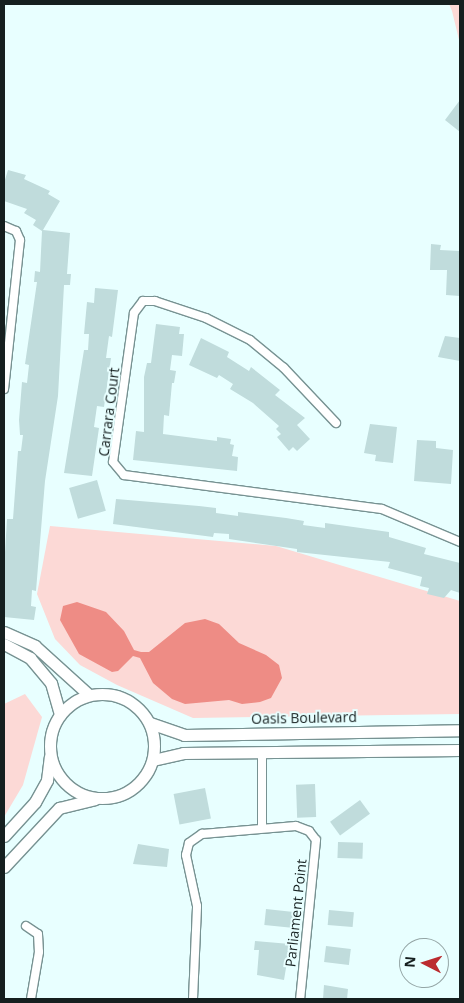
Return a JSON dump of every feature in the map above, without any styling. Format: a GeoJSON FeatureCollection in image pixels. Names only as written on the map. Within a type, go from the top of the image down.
{"type":"FeatureCollection","features":[{"type":"Feature","properties":{"kind":"main road"},"geometry":{"type":"LineString","coordinates":[[4,632],[35,646],[89,695]]}},
{"type":"Feature","properties":{"kind":"main road"},"geometry":{"type":"LineString","coordinates":[[4,644],[30,658],[51,683],[60,715],[51,738],[47,780],[36,802],[4,836]]}},
{"type":"Feature","properties":{"kind":"main road","name":"Oasis Boulevard"},"geometry":{"type":"LineString","coordinates":[[60,715],[72,703],[89,695],[107,693],[124,698],[139,708],[150,723],[184,735],[460,730]]}},
{"type":"Feature","properties":{"kind":"main road"},"geometry":{"type":"LineString","coordinates":[[4,867],[59,808],[98,798],[116,796],[132,789],[145,776],[153,760],[154,735],[150,723]]}},
{"type":"Feature","properties":{"kind":"main road"},"geometry":{"type":"LineString","coordinates":[[153,760],[183,753],[460,750]]}},
{"type":"Feature","properties":{"kind":"main road"},"geometry":{"type":"LineString","coordinates":[[50,751],[55,768],[66,783],[80,793],[98,798]]}},
{"type":"Feature","properties":{"kind":"street"},"geometry":{"type":"LineString","coordinates":[[4,226],[16,231],[20,240],[4,389]]}},
{"type":"Feature","properties":{"kind":"street","name":"Carrara Court"},"geometry":{"type":"LineString","coordinates":[[336,423],[284,368],[250,340],[206,318],[155,301],[143,301],[134,313],[113,462],[124,475],[382,509],[460,542]]}},
{"type":"Feature","properties":{"kind":"street"},"geometry":{"type":"LineString","coordinates":[[193,999],[197,906],[186,855],[189,843],[202,834],[262,827],[262,752]]}},
{"type":"Feature","properties":{"kind":"street","name":"Parliament Point"},"geometry":{"type":"LineString","coordinates":[[262,827],[296,826],[309,831],[316,840],[300,999]]}},
{"type":"Feature","properties":{"kind":"street"},"geometry":{"type":"LineString","coordinates":[[26,926],[38,934],[39,952],[31,999]]}},
{"type":"Feature","properties":{"kind":"shaded area"},"geometry":{"type":"Polygon","coordinates":[[[449,4],[460,4],[460,44],[452,11],[449,4]]]}},
{"type":"Feature","properties":{"kind":"shaded area"},"geometry":{"type":"Polygon","coordinates":[[[50,526],[276,546],[460,601],[460,714],[193,718],[117,685],[80,665],[55,639],[37,594],[50,526]]]}},
{"type":"Feature","properties":{"kind":"shaded area"},"geometry":{"type":"Polygon","coordinates":[[[77,602],[106,612],[124,631],[134,650],[141,652],[149,652],[185,623],[205,619],[219,624],[239,643],[266,655],[279,665],[282,678],[271,698],[260,702],[242,704],[229,700],[185,704],[172,699],[153,683],[140,658],[133,656],[118,671],[112,672],[79,654],[60,620],[63,606],[77,602]]]}},
{"type":"Feature","properties":{"kind":"shaded area"},"geometry":{"type":"Polygon","coordinates":[[[25,694],[42,717],[23,785],[4,817],[4,704],[25,694]]]}},
{"type":"Feature","properties":{"kind":"building"},"geometry":{"type":"Polygon","coordinates":[[[460,100],[460,132],[445,120],[460,100]]]}},
{"type":"Feature","properties":{"kind":"building"},"geometry":{"type":"Polygon","coordinates":[[[8,170],[26,175],[24,179],[50,191],[48,194],[60,201],[43,230],[70,233],[67,274],[71,274],[70,285],[64,285],[58,396],[45,481],[36,591],[32,590],[31,606],[36,607],[34,620],[4,617],[4,569],[7,519],[13,519],[18,451],[21,451],[23,435],[20,435],[19,420],[22,382],[27,383],[29,365],[25,364],[37,282],[34,282],[35,271],[40,272],[42,231],[33,225],[36,220],[24,213],[27,209],[4,201],[4,183],[8,170]]]}},
{"type":"Feature","properties":{"kind":"building"},"geometry":{"type":"Polygon","coordinates":[[[431,244],[441,245],[440,250],[460,251],[460,296],[446,295],[447,270],[430,270],[431,244]]]}},
{"type":"Feature","properties":{"kind":"building"},"geometry":{"type":"Polygon","coordinates":[[[95,288],[118,290],[112,337],[109,336],[106,358],[111,358],[104,407],[97,406],[94,427],[99,428],[92,476],[64,473],[84,350],[88,350],[89,334],[84,334],[87,302],[94,303],[95,288]]]}},
{"type":"Feature","properties":{"kind":"building"},"geometry":{"type":"Polygon","coordinates":[[[156,324],[180,327],[179,334],[184,334],[182,356],[172,355],[170,370],[176,371],[174,383],[172,383],[169,416],[164,415],[163,434],[217,441],[217,437],[231,439],[230,444],[234,445],[232,456],[238,457],[237,471],[133,460],[136,431],[144,432],[144,377],[147,363],[151,363],[156,324]]]}},
{"type":"Feature","properties":{"kind":"building"},"geometry":{"type":"Polygon","coordinates":[[[445,336],[460,338],[460,361],[438,357],[445,336]]]}},
{"type":"Feature","properties":{"kind":"building"},"geometry":{"type":"Polygon","coordinates":[[[201,338],[229,352],[227,357],[249,371],[251,367],[280,390],[275,395],[305,418],[297,425],[310,439],[297,451],[293,447],[289,451],[277,437],[281,434],[276,429],[279,426],[253,403],[230,389],[233,384],[219,375],[217,378],[189,365],[201,338]]]}},
{"type":"Feature","properties":{"kind":"building"},"geometry":{"type":"Polygon","coordinates":[[[370,424],[397,427],[393,463],[375,461],[376,455],[364,453],[370,424]]]}},
{"type":"Feature","properties":{"kind":"building"},"geometry":{"type":"Polygon","coordinates":[[[417,440],[436,441],[436,448],[453,450],[451,484],[414,481],[417,440]]]}},
{"type":"Feature","properties":{"kind":"building"},"geometry":{"type":"Polygon","coordinates":[[[97,480],[106,511],[78,519],[69,488],[97,480]]]}},
{"type":"Feature","properties":{"kind":"building"},"geometry":{"type":"Polygon","coordinates":[[[116,499],[216,508],[216,513],[238,516],[238,512],[286,518],[304,521],[303,525],[325,528],[325,523],[389,532],[389,537],[426,548],[424,554],[460,563],[460,593],[451,590],[444,598],[427,594],[429,588],[420,586],[422,577],[388,568],[390,562],[297,552],[297,549],[229,539],[229,534],[214,533],[213,537],[113,524],[116,499]]]}},
{"type":"Feature","properties":{"kind":"building"},"geometry":{"type":"Polygon","coordinates":[[[315,784],[316,817],[297,818],[296,785],[315,784]]]}},
{"type":"Feature","properties":{"kind":"building"},"geometry":{"type":"Polygon","coordinates":[[[205,788],[211,818],[180,825],[174,794],[205,788]]]}},
{"type":"Feature","properties":{"kind":"building"},"geometry":{"type":"Polygon","coordinates":[[[360,800],[370,814],[340,836],[330,822],[360,800]]]}},
{"type":"Feature","properties":{"kind":"building"},"geometry":{"type":"Polygon","coordinates":[[[338,842],[363,843],[362,859],[337,858],[338,842]]]}},
{"type":"Feature","properties":{"kind":"building"},"geometry":{"type":"Polygon","coordinates":[[[138,844],[169,849],[167,867],[133,864],[138,844]]]}},
{"type":"Feature","properties":{"kind":"building"},"geometry":{"type":"Polygon","coordinates":[[[266,909],[296,912],[294,928],[264,925],[266,909]]]}},
{"type":"Feature","properties":{"kind":"building"},"geometry":{"type":"Polygon","coordinates":[[[329,910],[354,912],[353,927],[328,925],[329,910]]]}},
{"type":"Feature","properties":{"kind":"building"},"geometry":{"type":"Polygon","coordinates":[[[255,941],[290,944],[284,980],[257,975],[259,950],[254,950],[255,941]]]}},
{"type":"Feature","properties":{"kind":"building"},"geometry":{"type":"Polygon","coordinates":[[[326,946],[351,949],[349,965],[324,962],[326,946]]]}},
{"type":"Feature","properties":{"kind":"building"},"geometry":{"type":"Polygon","coordinates":[[[324,985],[348,989],[347,999],[323,999],[324,985]]]}}]}
